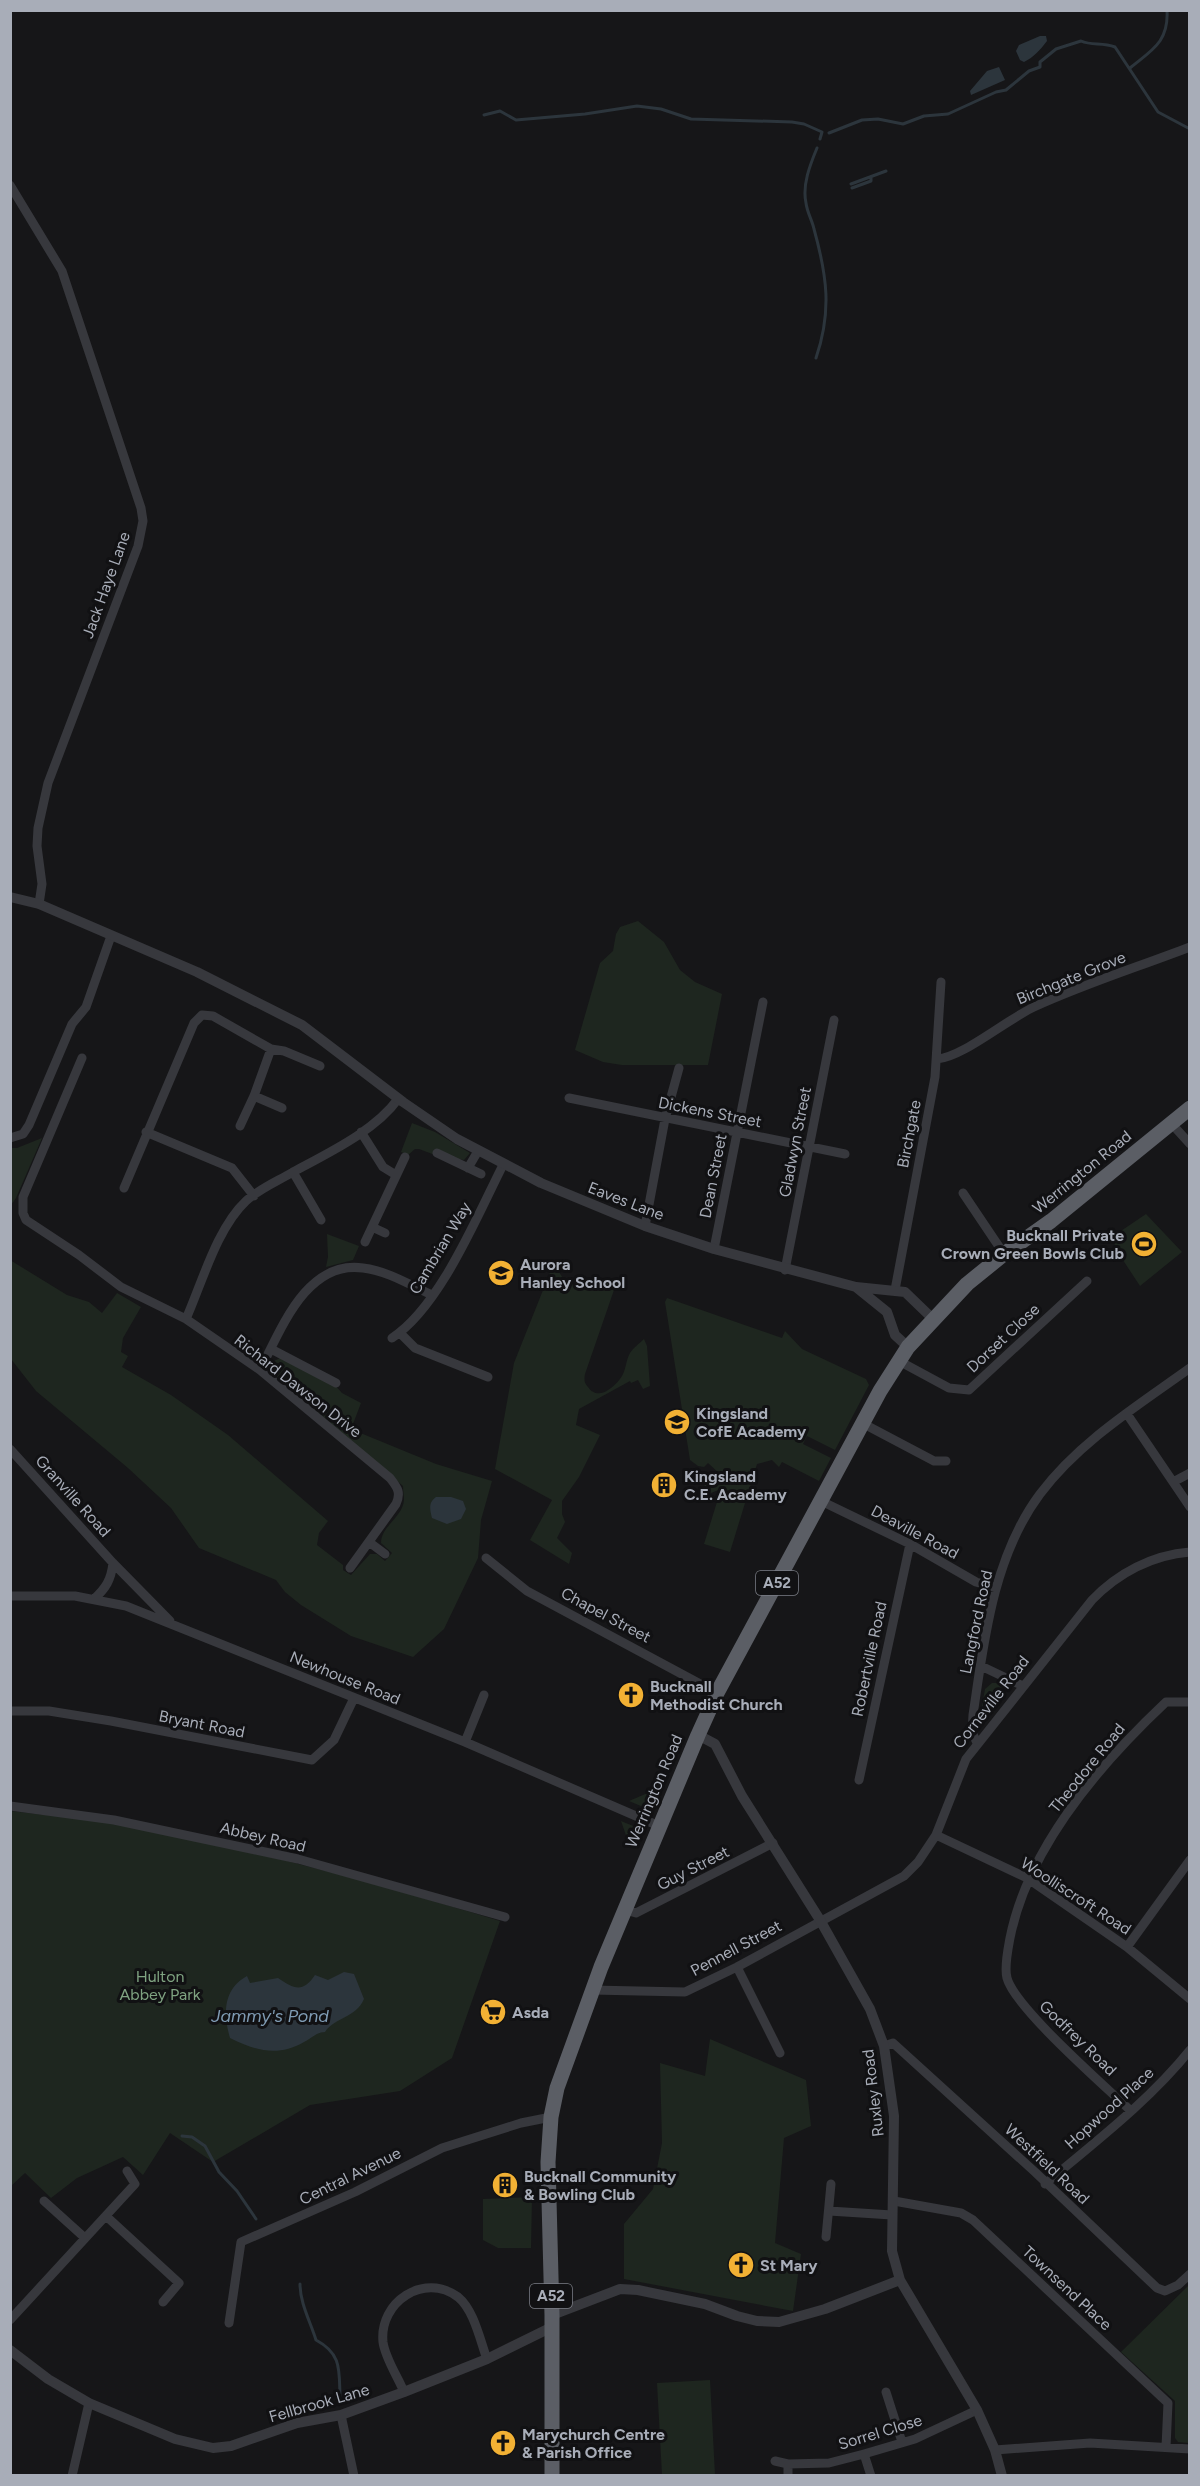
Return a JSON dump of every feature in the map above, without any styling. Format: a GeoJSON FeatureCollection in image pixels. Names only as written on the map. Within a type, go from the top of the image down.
{"type":"FeatureCollection","features":[{"type":"Feature","properties":{"kind":"highway","name":"Werrington Road"},"geometry":{"type":"LineString","coordinates":[[552,2475],[552,2321],[548,2162],[551,2117],[564,2064],[592,1990],[659,1826],[717,1693],[862,1424],[908,1347],[967,1284],[1004,1254],[1051,1221],[1190,1108]]}},
{"type":"Feature","properties":{"kind":"street","name":"Jack Haye Lane"},"geometry":{"type":"LineString","coordinates":[[10,185],[62,271],[141,507],[143,521],[138,546],[48,783],[38,828],[37,846],[42,884],[39,904]]}},
{"type":"Feature","properties":{"kind":"street","name":"Eaves Lane"},"geometry":{"type":"LineString","coordinates":[[10,897],[39,904],[214,980],[302,1025],[400,1101],[478,1151],[541,1183],[645,1226],[714,1249],[785,1270],[856,1287],[905,1292],[933,1320]]}},
{"type":"Feature","properties":{"kind":"street"},"geometry":{"type":"LineString","coordinates":[[10,1138],[23,1134],[29,1125],[72,1024],[86,1007],[111,936]]}},
{"type":"Feature","properties":{"kind":"street","name":"Birchgate Grove"},"geometry":{"type":"LineString","coordinates":[[937,1059],[955,1056],[1007,1021],[1035,1006],[1190,947]]}},
{"type":"Feature","properties":{"kind":"street","name":"Birchgate"},"geometry":{"type":"LineString","coordinates":[[895,1290],[937,1059],[941,982]]}},
{"type":"Feature","properties":{"kind":"street","name":"Dean Street"},"geometry":{"type":"LineString","coordinates":[[714,1249],[764,1002]]}},
{"type":"Feature","properties":{"kind":"street"},"geometry":{"type":"LineString","coordinates":[[124,1188],[194,1023],[202,1015],[213,1016],[271,1049],[284,1051],[320,1066]]}},
{"type":"Feature","properties":{"kind":"street","name":"Gladwyn Street"},"geometry":{"type":"LineString","coordinates":[[785,1270],[834,1020]]}},
{"type":"Feature","properties":{"kind":"street"},"geometry":{"type":"LineString","coordinates":[[240,1126],[271,1049]]}},
{"type":"Feature","properties":{"kind":"street","name":"Richard Dawson Drive"},"geometry":{"type":"LineString","coordinates":[[82,1058],[23,1197],[23,1213],[26,1220],[79,1255],[121,1287],[186,1319],[260,1370],[390,1478],[399,1489],[396,1504],[350,1568]]}},
{"type":"Feature","properties":{"kind":"street"},"geometry":{"type":"LineString","coordinates":[[645,1226],[665,1119],[679,1068]]}},
{"type":"Feature","properties":{"kind":"street"},"geometry":{"type":"LineString","coordinates":[[254,1096],[282,1108]]}},
{"type":"Feature","properties":{"kind":"street","name":"Dickens Street"},"geometry":{"type":"LineString","coordinates":[[570,1098],[845,1154]]}},
{"type":"Feature","properties":{"kind":"street"},"geometry":{"type":"LineString","coordinates":[[186,1319],[225,1229],[246,1201],[361,1132],[400,1101]]}},
{"type":"Feature","properties":{"kind":"street"},"geometry":{"type":"LineString","coordinates":[[1171,1123],[1190,1144]]}},
{"type":"Feature","properties":{"kind":"street"},"geometry":{"type":"LineString","coordinates":[[146,1132],[232,1168],[254,1196]]}},
{"type":"Feature","properties":{"kind":"street"},"geometry":{"type":"LineString","coordinates":[[361,1132],[383,1167],[396,1174]]}},
{"type":"Feature","properties":{"kind":"street"},"geometry":{"type":"LineString","coordinates":[[468,1168],[478,1151]]}},
{"type":"Feature","properties":{"kind":"street"},"geometry":{"type":"LineString","coordinates":[[437,1154],[481,1174]]}},
{"type":"Feature","properties":{"kind":"street"},"geometry":{"type":"LineString","coordinates":[[365,1242],[405,1157]]}},
{"type":"Feature","properties":{"kind":"street","name":"Cambrian Way"},"geometry":{"type":"LineString","coordinates":[[488,1377],[415,1348],[396,1336],[432,1295],[467,1237],[503,1165]]}},
{"type":"Feature","properties":{"kind":"street"},"geometry":{"type":"LineString","coordinates":[[293,1172],[321,1220]]}},
{"type":"Feature","properties":{"kind":"street"},"geometry":{"type":"LineString","coordinates":[[963,1193],[1004,1254]]}},
{"type":"Feature","properties":{"kind":"street"},"geometry":{"type":"LineString","coordinates":[[372,1227],[385,1233]]}},
{"type":"Feature","properties":{"kind":"street"},"geometry":{"type":"LineString","coordinates":[[260,1370],[301,1295],[315,1282],[332,1272],[363,1268],[383,1273],[432,1295]]}},
{"type":"Feature","properties":{"kind":"street","name":"Dorset Close"},"geometry":{"type":"LineString","coordinates":[[899,1361],[949,1388],[969,1390],[1087,1281]]}},
{"type":"Feature","properties":{"kind":"street","name":"Eaves Lane"},"geometry":{"type":"LineString","coordinates":[[856,1287],[887,1312],[895,1335],[908,1347]]}},
{"type":"Feature","properties":{"kind":"street"},"geometry":{"type":"LineString","coordinates":[[271,1349],[336,1383]]}},
{"type":"Feature","properties":{"kind":"street","name":"Langford Road"},"geometry":{"type":"LineString","coordinates":[[977,1743],[972,1732],[972,1723],[981,1666],[996,1588],[1016,1534],[1040,1493],[1083,1449],[1190,1368]]}},
{"type":"Feature","properties":{"kind":"street"},"geometry":{"type":"LineString","coordinates":[[1127,1414],[1190,1507]]}},
{"type":"Feature","properties":{"kind":"street"},"geometry":{"type":"LineString","coordinates":[[862,1424],[934,1461],[946,1461]]}},
{"type":"Feature","properties":{"kind":"street","name":"Granville Road"},"geometry":{"type":"LineString","coordinates":[[10,1449],[113,1563],[171,1622]]}},
{"type":"Feature","properties":{"kind":"street"},"geometry":{"type":"LineString","coordinates":[[1173,1482],[1190,1473]]}},
{"type":"Feature","properties":{"kind":"street","name":"Deaville Road"},"geometry":{"type":"LineString","coordinates":[[821,1500],[910,1544],[976,1582],[996,1588]]}},
{"type":"Feature","properties":{"kind":"street"},"geometry":{"type":"LineString","coordinates":[[369,1542],[385,1554]]}},
{"type":"Feature","properties":{"kind":"street","name":"Robertville Road"},"geometry":{"type":"LineString","coordinates":[[858,1780],[910,1544]]}},
{"type":"Feature","properties":{"kind":"street","name":"Corneville Road"},"geometry":{"type":"LineString","coordinates":[[820,1920],[904,1876],[918,1862],[936,1835],[964,1761],[1092,1600],[1106,1586],[1129,1570],[1146,1562],[1190,1552]]}},
{"type":"Feature","properties":{"kind":"street","name":"Chapel Street"},"geometry":{"type":"LineString","coordinates":[[486,1558],[527,1591],[717,1693]]}},
{"type":"Feature","properties":{"kind":"street"},"geometry":{"type":"LineString","coordinates":[[94,1599],[111,1578],[113,1563]]}},
{"type":"Feature","properties":{"kind":"street","name":"Newhouse Road"},"geometry":{"type":"LineString","coordinates":[[10,1596],[75,1596],[126,1606],[171,1622],[465,1742],[659,1826]]}},
{"type":"Feature","properties":{"kind":"street"},"geometry":{"type":"LineString","coordinates":[[981,1666],[1023,1686]]}},
{"type":"Feature","properties":{"kind":"street"},"geometry":{"type":"LineString","coordinates":[[465,1742],[484,1695]]}},
{"type":"Feature","properties":{"kind":"street","name":"Bryant Road"},"geometry":{"type":"LineString","coordinates":[[10,1711],[49,1712],[111,1721],[312,1760],[334,1740],[354,1698]]}},
{"type":"Feature","properties":{"kind":"street","name":"Theodore Road"},"geometry":{"type":"LineString","coordinates":[[1028,1878],[1070,1809],[1132,1734],[1166,1702],[1190,1702]]}},
{"type":"Feature","properties":{"kind":"street","name":"Ruxley Road"},"geometry":{"type":"LineString","coordinates":[[698,1735],[715,1744],[742,1796],[820,1920],[870,2009],[884,2046],[894,2116],[892,2251],[900,2280],[977,2410],[995,2450],[1002,2475]]}},
{"type":"Feature","properties":{"kind":"street","name":"Abbey Road"},"geometry":{"type":"LineString","coordinates":[[10,1806],[114,1820],[288,1857],[505,1917]]}},
{"type":"Feature","properties":{"kind":"street","name":"Woolliscroft Road"},"geometry":{"type":"LineString","coordinates":[[936,1835],[1028,1878],[1127,1947],[1190,1999]]}},
{"type":"Feature","properties":{"kind":"street","name":"Guy Street"},"geometry":{"type":"LineString","coordinates":[[624,1910],[636,1913],[772,1843]]}},
{"type":"Feature","properties":{"kind":"street"},"geometry":{"type":"LineString","coordinates":[[1127,1947],[1190,1860]]}},
{"type":"Feature","properties":{"kind":"street","name":"Godfrey Road"},"geometry":{"type":"LineString","coordinates":[[1028,1878],[1014,1918],[1008,1950],[1007,1979],[1026,2009],[1131,2111]]}},
{"type":"Feature","properties":{"kind":"street","name":"Pennell Street"},"geometry":{"type":"LineString","coordinates":[[592,1990],[685,1992],[737,1967],[820,1920]]}},
{"type":"Feature","properties":{"kind":"street"},"geometry":{"type":"LineString","coordinates":[[737,1967],[780,2053]]}},
{"type":"Feature","properties":{"kind":"street","name":"Westfield Road"},"geometry":{"type":"LineString","coordinates":[[884,2046],[893,2043],[1157,2288],[1165,2291],[1178,2285],[1190,2274]]}},
{"type":"Feature","properties":{"kind":"street","name":"Hopwood Place"},"geometry":{"type":"LineString","coordinates":[[1046,2184],[1131,2111],[1190,2050]]}},
{"type":"Feature","properties":{"kind":"street","name":"Central Avenue"},"geometry":{"type":"LineString","coordinates":[[230,2323],[241,2242],[355,2192],[442,2148],[521,2123],[551,2117]]}},
{"type":"Feature","properties":{"kind":"street"},"geometry":{"type":"LineString","coordinates":[[10,2320],[135,2184],[127,2171]]}},
{"type":"Feature","properties":{"kind":"street"},"geometry":{"type":"LineString","coordinates":[[826,2237],[831,2184]]}},
{"type":"Feature","properties":{"kind":"street"},"geometry":{"type":"LineString","coordinates":[[44,2201],[85,2238]]}},
{"type":"Feature","properties":{"kind":"street","name":"Townsend Place"},"geometry":{"type":"LineString","coordinates":[[894,2201],[961,2213],[973,2220],[1168,2403],[1166,2447]]}},
{"type":"Feature","properties":{"kind":"street"},"geometry":{"type":"LineString","coordinates":[[829,2211],[892,2215]]}},
{"type":"Feature","properties":{"kind":"street"},"geometry":{"type":"LineString","coordinates":[[106,2216],[179,2283],[163,2302]]}},
{"type":"Feature","properties":{"kind":"street","name":"Fellbrook Lane"},"geometry":{"type":"LineString","coordinates":[[10,2350],[48,2379],[89,2403],[175,2439],[213,2448],[231,2446],[297,2423],[341,2415],[404,2392],[487,2359],[552,2321],[620,2289],[638,2290],[705,2304],[757,2321],[779,2322],[831,2307],[900,2280]]}},
{"type":"Feature","properties":{"kind":"street"},"geometry":{"type":"LineString","coordinates":[[404,2392],[383,2343],[384,2325],[390,2311],[401,2297],[414,2290],[428,2288],[444,2290],[459,2298],[469,2312],[487,2359]]}},
{"type":"Feature","properties":{"kind":"street"},"geometry":{"type":"LineString","coordinates":[[886,2392],[902,2442]]}},
{"type":"Feature","properties":{"kind":"street"},"geometry":{"type":"LineString","coordinates":[[72,2475],[89,2403]]}},
{"type":"Feature","properties":{"kind":"street","name":"Sorrel Close"},"geometry":{"type":"LineString","coordinates":[[775,2461],[788,2464],[829,2463],[936,2430],[977,2410]]}},
{"type":"Feature","properties":{"kind":"street"},"geometry":{"type":"LineString","coordinates":[[341,2415],[354,2475]]}},
{"type":"Feature","properties":{"kind":"street"},"geometry":{"type":"LineString","coordinates":[[995,2450],[1090,2443],[1190,2449]]}},
{"type":"Feature","properties":{"kind":"street"},"geometry":{"type":"LineString","coordinates":[[864,2454],[871,2475]]}},
{"type":"Feature","properties":{"kind":"street"},"geometry":{"type":"LineString","coordinates":[[788,2464],[788,2475]]}},
{"type":"Feature","properties":{"kind":"green space"},"geometry":{"type":"Polygon","coordinates":[[[638,921],[664,942],[680,970],[695,982],[722,994],[708,1065],[622,1065],[603,1062],[575,1050],[600,963],[613,951],[616,934],[620,927],[638,921]]]}},
{"type":"Feature","properties":{"kind":"green space"},"geometry":{"type":"Polygon","coordinates":[[[412,1123],[435,1132],[470,1153],[464,1160],[435,1155],[419,1149],[415,1149],[408,1155],[401,1152],[412,1123]]]}},
{"type":"Feature","properties":{"kind":"green space"},"geometry":{"type":"Polygon","coordinates":[[[42,1138],[11,1205],[11,1148],[17,1148],[42,1138]]]}},
{"type":"Feature","properties":{"kind":"green space","name":"Bucknall Private Crown Green Bowls Club"},"geometry":{"type":"Polygon","coordinates":[[[1146,1214],[1182,1252],[1140,1286],[1117,1251],[1112,1237],[1146,1214]]]}},
{"type":"Feature","properties":{"kind":"green space"},"geometry":{"type":"Polygon","coordinates":[[[327,1234],[359,1246],[353,1260],[326,1267],[327,1234]]]}},
{"type":"Feature","properties":{"kind":"green space"},"geometry":{"type":"Polygon","coordinates":[[[10,1260],[67,1295],[89,1302],[102,1313],[117,1293],[141,1307],[123,1338],[121,1352],[128,1356],[122,1367],[171,1395],[228,1435],[328,1521],[319,1533],[317,1545],[343,1565],[343,1570],[351,1575],[370,1554],[377,1554],[385,1561],[392,1553],[381,1543],[384,1532],[403,1506],[403,1486],[274,1374],[271,1368],[272,1362],[280,1358],[333,1383],[342,1393],[361,1403],[353,1424],[358,1432],[436,1464],[492,1481],[481,1520],[478,1558],[444,1629],[413,1657],[351,1636],[301,1605],[285,1592],[276,1580],[199,1548],[171,1508],[128,1468],[36,1391],[11,1359],[10,1260]]]}},
{"type":"Feature","properties":{"kind":"green space"},"geometry":{"type":"Polygon","coordinates":[[[553,1265],[570,1283],[606,1281],[612,1283],[614,1290],[585,1374],[587,1385],[597,1393],[611,1388],[622,1376],[630,1353],[644,1339],[647,1346],[650,1386],[643,1389],[638,1380],[631,1383],[630,1381],[579,1409],[576,1425],[600,1435],[579,1477],[562,1501],[562,1514],[565,1522],[557,1538],[572,1553],[569,1564],[530,1540],[552,1500],[495,1469],[514,1363],[553,1265]]]}},
{"type":"Feature","properties":{"kind":"green space"},"geometry":{"type":"Polygon","coordinates":[[[667,1298],[782,1338],[785,1331],[802,1349],[866,1379],[869,1385],[835,1450],[807,1436],[803,1444],[831,1458],[819,1481],[782,1462],[779,1467],[772,1460],[757,1464],[730,1552],[704,1544],[721,1489],[711,1493],[704,1486],[709,1481],[713,1484],[721,1475],[708,1463],[704,1467],[698,1466],[690,1460],[665,1302],[667,1298]]]}},
{"type":"Feature","properties":{"kind":"green space"},"geometry":{"type":"Polygon","coordinates":[[[992,1683],[997,1683],[1003,1688],[1003,1696],[983,1719],[980,1716],[985,1689],[992,1683]]]}},
{"type":"Feature","properties":{"kind":"green space"},"geometry":{"type":"Polygon","coordinates":[[[657,1789],[662,1794],[653,1809],[629,1801],[657,1789]]]}},
{"type":"Feature","properties":{"kind":"green space","name":"Hulton Abbey Park"},"geometry":{"type":"Polygon","coordinates":[[[11,1811],[102,1822],[212,1843],[357,1879],[500,1921],[452,2058],[400,2091],[310,2105],[213,2162],[170,2133],[143,2175],[123,2157],[77,2178],[51,2198],[25,2173],[11,2186],[11,1811]]]}},
{"type":"Feature","properties":{"kind":"green space"},"geometry":{"type":"Polygon","coordinates":[[[621,1821],[638,1828],[642,1837],[637,1849],[629,1844],[621,1821]]]}},
{"type":"Feature","properties":{"kind":"green space"},"geometry":{"type":"Polygon","coordinates":[[[710,2039],[806,2080],[811,2126],[784,2138],[775,2243],[801,2254],[793,2311],[624,2279],[624,2224],[653,2189],[662,2143],[660,2063],[705,2076],[710,2039]]]}},
{"type":"Feature","properties":{"kind":"green space"},"geometry":{"type":"Polygon","coordinates":[[[532,2197],[531,2248],[498,2248],[483,2240],[483,2199],[532,2197]]]}},
{"type":"Feature","properties":{"kind":"green space"},"geometry":{"type":"Polygon","coordinates":[[[1189,2285],[1189,2443],[1178,2442],[1175,2438],[1175,2401],[1121,2352],[1189,2285]]]}},
{"type":"Feature","properties":{"kind":"green space"},"geometry":{"type":"Polygon","coordinates":[[[710,2380],[715,2475],[662,2475],[657,2383],[710,2380]]]}},
{"type":"Feature","properties":{"kind":"water"},"geometry":{"type":"Polygon","coordinates":[[[1040,36],[1046,36],[1047,41],[1034,56],[1024,62],[1020,60],[1016,51],[1019,45],[1040,36]]]}},
{"type":"Feature","properties":{"kind":"water"},"geometry":{"type":"Polygon","coordinates":[[[999,67],[1005,80],[971,95],[970,91],[987,71],[999,67]]]}},
{"type":"Feature","properties":{"kind":"water"},"geometry":{"type":"Polygon","coordinates":[[[436,1497],[451,1497],[463,1501],[466,1509],[461,1519],[447,1524],[432,1518],[430,1509],[436,1497]]]}},
{"type":"Feature","properties":{"kind":"water","name":"Jammy's Pond"},"geometry":{"type":"Polygon","coordinates":[[[344,1972],[354,1974],[364,1999],[356,2010],[334,2023],[325,2032],[294,2047],[276,2051],[258,2049],[230,2038],[226,2020],[229,1995],[239,1981],[247,1976],[250,1983],[278,1978],[294,1987],[302,1987],[315,1975],[328,1980],[344,1972]]]}},
{"type":"Feature","properties":{"kind":"waterway"},"geometry":{"type":"LineString","coordinates":[[1130,68],[1152,50],[1162,38],[1167,21],[1167,10]]}},
{"type":"Feature","properties":{"kind":"waterway"},"geometry":{"type":"LineString","coordinates":[[829,133],[862,120],[878,119],[903,124],[924,116],[948,114],[996,92],[1006,90],[1029,71],[1040,67],[1040,62],[1056,49],[1081,41],[1115,47],[1158,112],[1190,129]]}},
{"type":"Feature","properties":{"kind":"waterway"},"geometry":{"type":"LineString","coordinates":[[484,115],[500,111],[516,120],[585,114],[637,106],[661,109],[691,119],[804,124],[822,132],[820,139]]}},
{"type":"Feature","properties":{"kind":"waterway"},"geometry":{"type":"LineString","coordinates":[[816,358],[826,309],[825,278],[805,189],[809,168],[817,148]]}},
{"type":"Feature","properties":{"kind":"waterway"},"geometry":{"type":"LineString","coordinates":[[851,184],[886,171]]}},
{"type":"Feature","properties":{"kind":"waterway"},"geometry":{"type":"LineString","coordinates":[[852,188],[871,181],[871,178]]}},
{"type":"Feature","properties":{"kind":"waterway"},"geometry":{"type":"LineString","coordinates":[[182,2136],[192,2137],[205,2146],[219,2172],[237,2191],[256,2219]]}},
{"type":"Feature","properties":{"kind":"waterway"},"geometry":{"type":"LineString","coordinates":[[300,2284],[303,2305],[316,2340],[331,2351],[335,2357],[340,2396]]}},
{"type":"Feature","properties":{"kind":"place","name":"Bucknall Private Crown Green Bowls Club"},"geometry":{"type":"Point","coordinates":[1144,1244]}},
{"type":"Feature","properties":{"kind":"place","name":"Aurora Hanley School"},"geometry":{"type":"Point","coordinates":[501,1273]}},
{"type":"Feature","properties":{"kind":"place","name":"Kingsland CofE Academy"},"geometry":{"type":"Point","coordinates":[677,1422]}},
{"type":"Feature","properties":{"kind":"place","name":"Kingsland C.E. Academy"},"geometry":{"type":"Point","coordinates":[664,1485]}},
{"type":"Feature","properties":{"kind":"place","name":"Bucknall Methodist Church"},"geometry":{"type":"Point","coordinates":[631,1695]}},
{"type":"Feature","properties":{"kind":"place","name":"Asda"},"geometry":{"type":"Point","coordinates":[493,2012]}},
{"type":"Feature","properties":{"kind":"place","name":"Bucknall Community & Bowling Club"},"geometry":{"type":"Point","coordinates":[505,2185]}},
{"type":"Feature","properties":{"kind":"place","name":"St Mary"},"geometry":{"type":"Point","coordinates":[741,2265]}},
{"type":"Feature","properties":{"kind":"place","name":"Marychurch Centre & Parish Office"},"geometry":{"type":"Point","coordinates":[503,2443]}}]}
